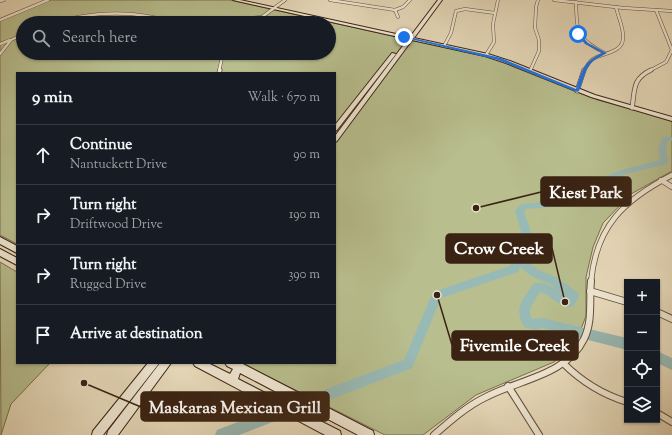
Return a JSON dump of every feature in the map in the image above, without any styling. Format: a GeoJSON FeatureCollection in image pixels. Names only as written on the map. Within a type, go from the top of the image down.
{"type":"FeatureCollection","features":[{"type":"Feature","properties":{"kind":"main road"},"geometry":{"type":"LineString","coordinates":[[235,0],[310,16]]}},
{"type":"Feature","properties":{"kind":"main road"},"geometry":{"type":"LineString","coordinates":[[429,12],[435,0]]}},
{"type":"Feature","properties":{"kind":"main road"},"geometry":{"type":"LineString","coordinates":[[336,128],[440,0]]}},
{"type":"Feature","properties":{"kind":"main road"},"geometry":{"type":"LineString","coordinates":[[336,22],[486,55],[530,71],[577,91],[672,119]]}},
{"type":"Feature","properties":{"kind":"main road"},"geometry":{"type":"LineString","coordinates":[[336,139],[409,38]]}},
{"type":"Feature","properties":{"kind":"main road"},"geometry":{"type":"LineString","coordinates":[[0,240],[16,249]]}},
{"type":"Feature","properties":{"kind":"main road"},"geometry":{"type":"LineString","coordinates":[[0,252],[16,261]]}},
{"type":"Feature","properties":{"kind":"main road"},"geometry":{"type":"LineString","coordinates":[[97,435],[153,364]]}},
{"type":"Feature","properties":{"kind":"main road"},"geometry":{"type":"LineString","coordinates":[[112,435],[165,364]]}},
{"type":"Feature","properties":{"kind":"main road"},"geometry":{"type":"LineString","coordinates":[[200,364],[336,435]]}},
{"type":"Feature","properties":{"kind":"main road"},"geometry":{"type":"LineString","coordinates":[[231,380],[235,365],[369,435]]}},
{"type":"Feature","properties":{"kind":"street"},"geometry":{"type":"LineString","coordinates":[[0,2],[4,0]]}},
{"type":"Feature","properties":{"kind":"street"},"geometry":{"type":"LineString","coordinates":[[0,20],[48,0]]}},
{"type":"Feature","properties":{"kind":"street"},"geometry":{"type":"LineString","coordinates":[[263,16],[285,0]]}},
{"type":"Feature","properties":{"kind":"street"},"geometry":{"type":"LineString","coordinates":[[330,0],[395,10],[403,7],[410,0]]}},
{"type":"Feature","properties":{"kind":"street"},"geometry":{"type":"LineString","coordinates":[[486,55],[494,42],[493,24],[498,0]]}},
{"type":"Feature","properties":{"kind":"street"},"geometry":{"type":"LineString","coordinates":[[530,71],[539,51],[539,40],[535,28],[538,0]]}},
{"type":"Feature","properties":{"kind":"street"},"geometry":{"type":"LineString","coordinates":[[554,0],[616,7],[672,11]]}},
{"type":"Feature","properties":{"kind":"street"},"geometry":{"type":"LineString","coordinates":[[576,2],[578,34],[586,44],[605,53]]}},
{"type":"Feature","properties":{"kind":"street"},"geometry":{"type":"LineString","coordinates":[[577,91],[583,73],[588,64],[592,60],[618,47],[623,40],[616,7]]}},
{"type":"Feature","properties":{"kind":"street"},"geometry":{"type":"LineString","coordinates":[[444,46],[451,33],[456,11],[465,9],[495,13]]}},
{"type":"Feature","properties":{"kind":"street"},"geometry":{"type":"LineString","coordinates":[[395,10],[398,17]]}},
{"type":"Feature","properties":{"kind":"street"},"geometry":{"type":"LineString","coordinates":[[632,108],[638,81],[644,75],[664,64],[671,58],[672,50],[656,10]]}},
{"type":"Feature","properties":{"kind":"street"},"geometry":{"type":"LineString","coordinates":[[85,16],[126,13],[150,16]]}},
{"type":"Feature","properties":{"kind":"street"},"geometry":{"type":"LineString","coordinates":[[0,44],[16,38]]}},
{"type":"Feature","properties":{"kind":"street"},"geometry":{"type":"LineString","coordinates":[[0,54],[11,40]]}},
{"type":"Feature","properties":{"kind":"street"},"geometry":{"type":"LineString","coordinates":[[219,72],[222,60]]}},
{"type":"Feature","properties":{"kind":"street"},"geometry":{"type":"LineString","coordinates":[[434,435],[456,415],[484,398],[508,386],[555,368],[572,356],[580,346],[590,321],[590,292],[595,254],[605,230],[612,218],[630,199],[672,175]]}},
{"type":"Feature","properties":{"kind":"street"},"geometry":{"type":"LineString","coordinates":[[661,180],[672,187]]}},
{"type":"Feature","properties":{"kind":"street"},"geometry":{"type":"LineString","coordinates":[[590,292],[624,301]]}},
{"type":"Feature","properties":{"kind":"street"},"geometry":{"type":"LineString","coordinates":[[660,313],[672,319]]}},
{"type":"Feature","properties":{"kind":"street"},"geometry":{"type":"LineString","coordinates":[[563,363],[582,382],[595,391],[624,401]]}},
{"type":"Feature","properties":{"kind":"street"},"geometry":{"type":"LineString","coordinates":[[508,386],[539,435]]}},
{"type":"Feature","properties":{"kind":"street"},"geometry":{"type":"LineString","coordinates":[[660,415],[672,422]]}},
{"type":"Feature","properties":{"kind":"green space"},"geometry":{"type":"Polygon","coordinates":[[[50,0],[230,0],[302,16],[16,16],[16,60],[336,60],[336,24],[505,62],[598,100],[672,120],[672,171],[631,194],[603,223],[593,247],[586,277],[586,316],[574,347],[554,362],[476,395],[423,435],[385,435],[243,364],[336,364],[336,72],[16,72],[16,243],[0,235],[0,21],[50,0]]]}},
{"type":"Feature","properties":{"kind":"green space"},"geometry":{"type":"Polygon","coordinates":[[[0,262],[16,271],[16,364],[49,364],[11,404],[1,435],[0,262]]]}},
{"type":"Feature","properties":{"kind":"waterway"},"geometry":{"type":"LineString","coordinates":[[517,260],[527,235],[519,211],[524,206],[587,202],[593,185],[624,172],[664,162],[662,149],[665,139],[672,139]]}},
{"type":"Feature","properties":{"kind":"waterway"},"geometry":{"type":"LineString","coordinates":[[222,435],[408,364],[437,295],[514,269],[517,260]]}},
{"type":"Feature","properties":{"kind":"waterway"},"geometry":{"type":"LineString","coordinates":[[517,260],[535,273],[554,281],[574,296],[570,303],[562,300],[542,287],[537,287],[530,299],[525,304],[524,316],[528,323],[534,325],[542,323],[624,343]]}},
{"type":"Feature","properties":{"kind":"waterway"},"geometry":{"type":"LineString","coordinates":[[660,358],[672,364]]}},
{"type":"Feature","properties":{"kind":"place","name":"Kiest Park"},"geometry":{"type":"Point","coordinates":[476,208]}},
{"type":"Feature","properties":{"kind":"place","name":"Fivemile Creek"},"geometry":{"type":"Point","coordinates":[437,295]}},
{"type":"Feature","properties":{"kind":"place","name":"Crow Creek"},"geometry":{"type":"Point","coordinates":[565,302]}},
{"type":"Feature","properties":{"kind":"place","name":"Maskaras Mexican Grill"},"geometry":{"type":"Point","coordinates":[84,383]}},
{"type":"Feature","properties":{"kind":"route"},"geometry":{"type":"LineString","coordinates":[[404,37],[500,59],[577,91],[583,73],[588,64],[605,53],[586,44],[578,34]]}}]}
